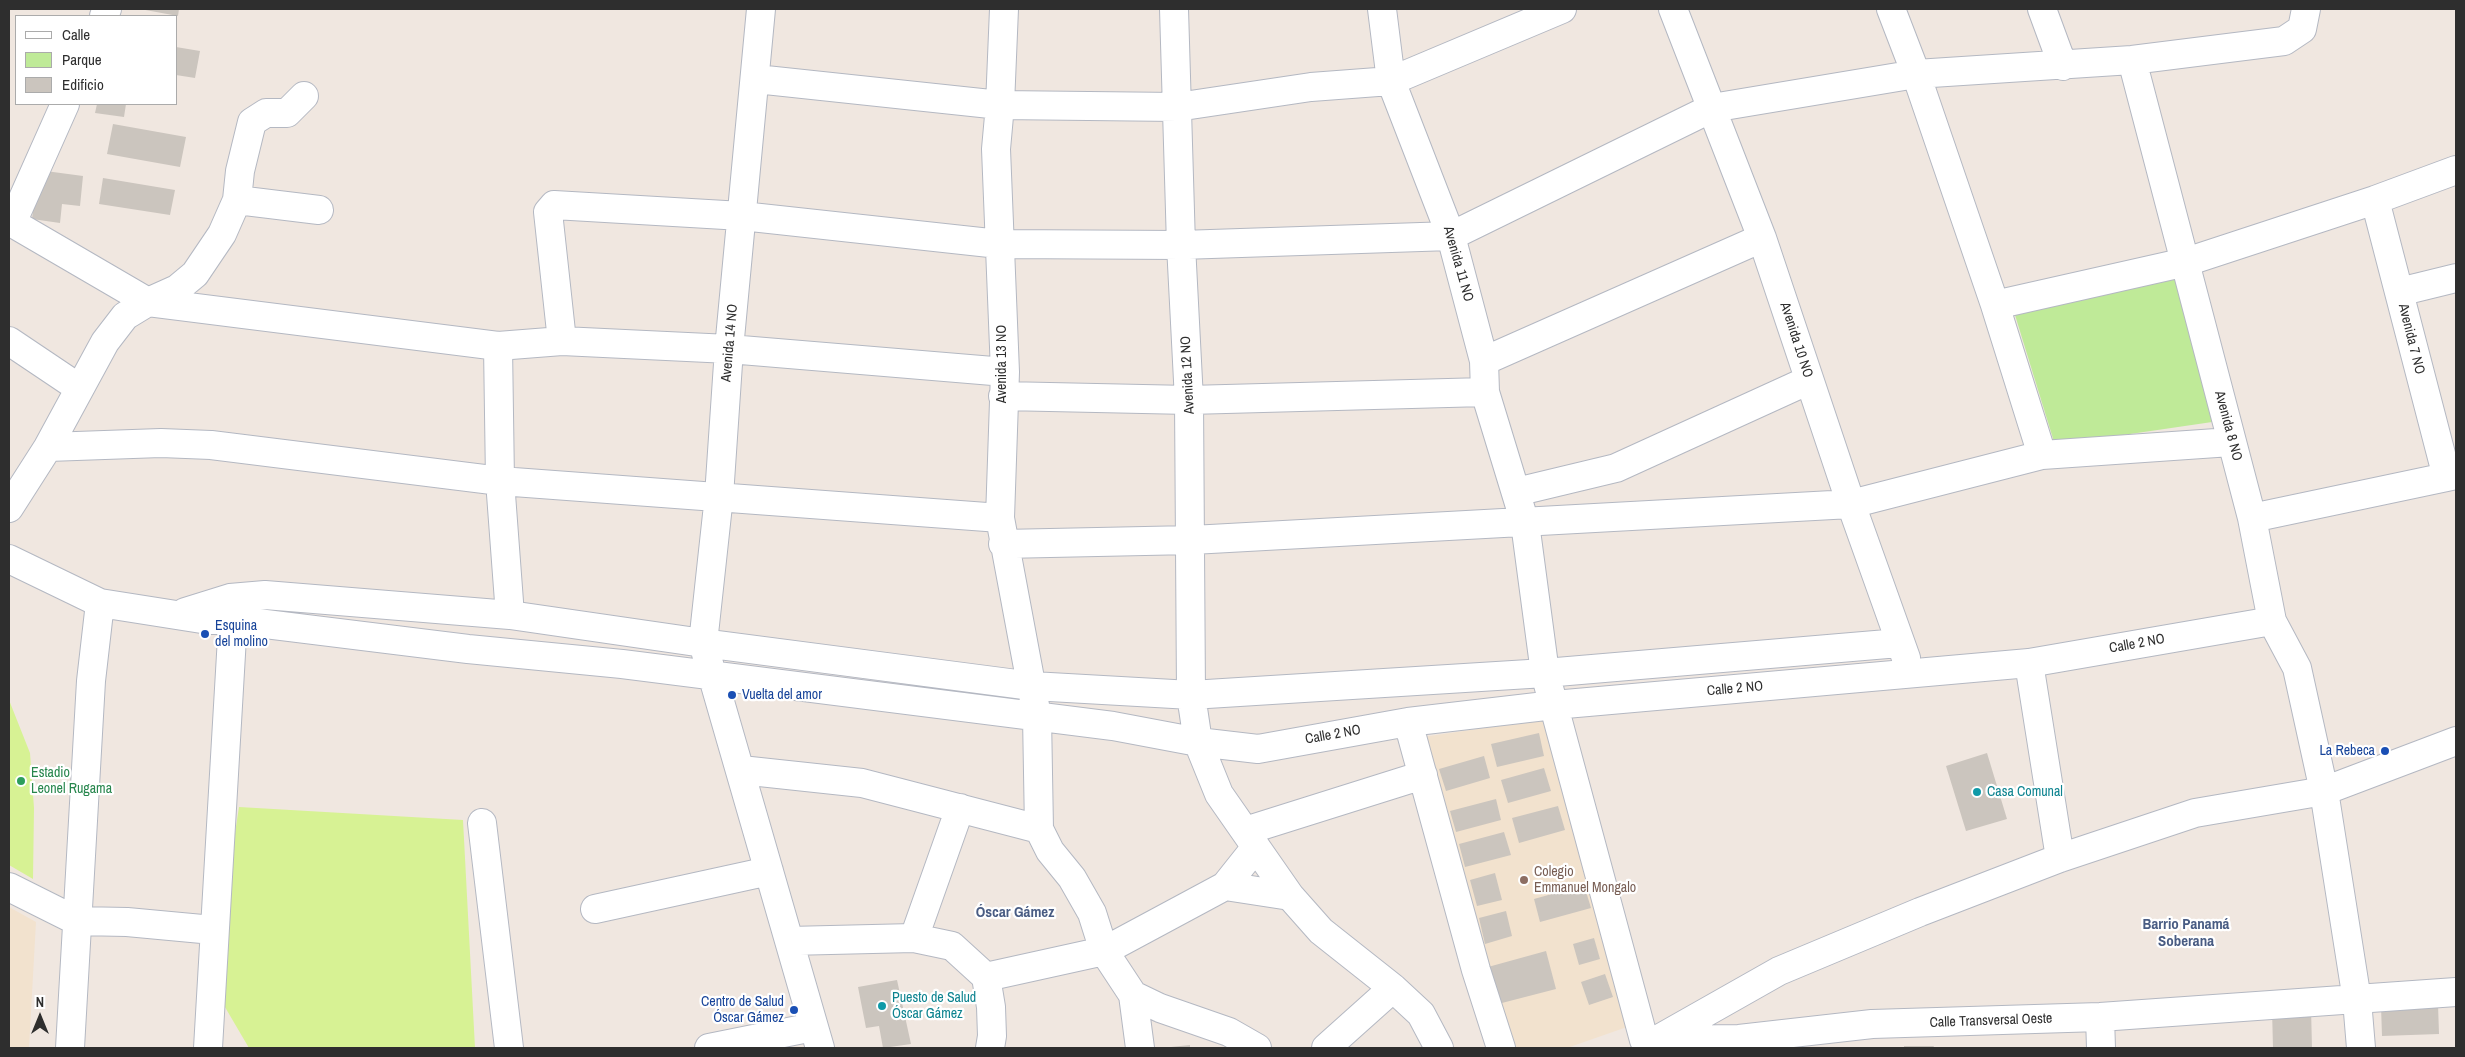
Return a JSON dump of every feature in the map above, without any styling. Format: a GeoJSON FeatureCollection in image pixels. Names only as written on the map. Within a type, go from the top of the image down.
{"type":"FeatureCollection","features":[{"type":"Feature","properties":{"kind":"street","name":"Avenida 14 NO"},"geometry":{"type":"LineString","coordinates":[[761,9],[756,79],[729,349],[719,496],[703,643],[741,770],[816,1037]]}},
{"type":"Feature","properties":{"kind":"street","name":"Avenida 13 NO"},"geometry":{"type":"LineString","coordinates":[[1004,9],[996,149],[1004,384],[1001,531],[1038,716],[1039,830]]}},
{"type":"Feature","properties":{"kind":"street","name":"Avenida 12 NO"},"geometry":{"type":"LineString","coordinates":[[1174,9],[1181,245],[1189,400],[1192,540],[1191,695],[1198,742],[1219,794],[1290,896],[1321,931],[1393,988],[1421,1014],[1439,1048]]}},
{"type":"Feature","properties":{"kind":"street","name":"Avenida 11 NO"},"geometry":{"type":"LineString","coordinates":[[1382,9],[1391,80],[1451,236],[1484,361],[1486,392],[1525,523],[1545,673],[1643,1043]]}},
{"type":"Feature","properties":{"kind":"street"},"geometry":{"type":"LineString","coordinates":[[756,79],[1000,105],[1177,106],[1311,87],[1391,80],[1562,9]]}},
{"type":"Feature","properties":{"kind":"street","name":"Avenida 10 NO"},"geometry":{"type":"LineString","coordinates":[[1673,9],[1762,238],[1851,504],[1912,674]]}},
{"type":"Feature","properties":{"kind":"street"},"geometry":{"type":"LineString","coordinates":[[1891,9],[1916,74],[1995,305],[2042,455]]}},
{"type":"Feature","properties":{"kind":"street"},"geometry":{"type":"LineString","coordinates":[[2042,9],[2063,66]]}},
{"type":"Feature","properties":{"kind":"street"},"geometry":{"type":"LineString","coordinates":[[562,342],[550,208],[554,205],[742,216],[998,244],[1181,245],[1451,236],[1712,108],[1916,74],[2063,66],[2132,60],[2284,41],[2302,29],[2306,9]]}},
{"type":"Feature","properties":{"kind":"street","name":"Avenida 8 NO"},"geometry":{"type":"LineString","coordinates":[[2132,60],[2252,518],[2272,620],[2297,668],[2324,791],[2357,1000],[2361,1048]]}},
{"type":"Feature","properties":{"kind":"street"},"geometry":{"type":"LineString","coordinates":[[9,508],[48,447],[105,342],[125,316],[148,302],[177,289],[194,274],[222,234],[236,200],[240,171],[252,122],[266,113],[287,113],[304,96]]}},
{"type":"Feature","properties":{"kind":"street"},"geometry":{"type":"LineString","coordinates":[[65,105],[10,222],[148,302],[498,346],[562,342],[729,349],[1004,384],[1189,400],[1486,392]]}},
{"type":"Feature","properties":{"kind":"street"},"geometry":{"type":"LineString","coordinates":[[1995,305],[2186,262],[2375,200],[2456,170]]}},
{"type":"Feature","properties":{"kind":"street"},"geometry":{"type":"LineString","coordinates":[[236,200],[319,210]]}},
{"type":"Feature","properties":{"kind":"street","name":"Avenida 7 NO"},"geometry":{"type":"LineString","coordinates":[[2375,200],[2451,476]]}},
{"type":"Feature","properties":{"kind":"street"},"geometry":{"type":"LineString","coordinates":[[1484,361],[1762,238]]}},
{"type":"Feature","properties":{"kind":"street"},"geometry":{"type":"LineString","coordinates":[[2399,292],[2456,278]]}},
{"type":"Feature","properties":{"kind":"street"},"geometry":{"type":"LineString","coordinates":[[9,341],[79,388]]}},
{"type":"Feature","properties":{"kind":"street"},"geometry":{"type":"LineString","coordinates":[[498,346],[500,481],[510,615]]}},
{"type":"Feature","properties":{"kind":"street"},"geometry":{"type":"LineString","coordinates":[[1516,492],[1616,468],[1809,380]]}},
{"type":"Feature","properties":{"kind":"street"},"geometry":{"type":"LineString","coordinates":[[48,447],[161,442],[211,445],[500,481],[719,496],[1001,531],[1192,540],[1851,504],[2042,455],[2231,442]]}},
{"type":"Feature","properties":{"kind":"street"},"geometry":{"type":"LineString","coordinates":[[2252,518],[2451,476]]}},
{"type":"Feature","properties":{"kind":"street","name":"Calle 2 NO"},"geometry":{"type":"LineString","coordinates":[[9,559],[100,603],[208,620],[232,620],[468,649],[622,664],[712,677],[1113,726],[1198,742],[1258,749],[1408,722],[1554,705],[2029,663],[2272,620]]}},
{"type":"Feature","properties":{"kind":"street"},"geometry":{"type":"LineString","coordinates":[[178,614],[230,598],[265,595],[510,615],[703,643],[1032,686],[1191,695],[1545,673],[1900,643]]}},
{"type":"Feature","properties":{"kind":"street"},"geometry":{"type":"LineString","coordinates":[[70,1048],[91,681],[100,603]]}},
{"type":"Feature","properties":{"kind":"street"},"geometry":{"type":"LineString","coordinates":[[208,1048],[213,930],[232,620]]}},
{"type":"Feature","properties":{"kind":"street"},"geometry":{"type":"LineString","coordinates":[[2029,663],[2060,858]]}},
{"type":"Feature","properties":{"kind":"street"},"geometry":{"type":"LineString","coordinates":[[1408,722],[1466,936],[1502,1048]]}},
{"type":"Feature","properties":{"kind":"street"},"geometry":{"type":"LineString","coordinates":[[1643,1043],[1779,971],[1920,912],[2060,858],[2195,813],[2324,791],[2456,741]]}},
{"type":"Feature","properties":{"kind":"street"},"geometry":{"type":"LineString","coordinates":[[741,770],[862,783],[1039,830],[1050,851],[1072,878],[1092,913],[1104,951],[1133,995],[1140,1048]]}},
{"type":"Feature","properties":{"kind":"street"},"geometry":{"type":"LineString","coordinates":[[986,977],[1104,951],[1225,886],[1251,839],[1423,775]]}},
{"type":"Feature","properties":{"kind":"street"},"geometry":{"type":"LineString","coordinates":[[914,938],[960,808]]}},
{"type":"Feature","properties":{"kind":"street"},"geometry":{"type":"LineString","coordinates":[[482,823],[509,1048]]}},
{"type":"Feature","properties":{"kind":"street"},"geometry":{"type":"LineString","coordinates":[[595,909],[769,871]]}},
{"type":"Feature","properties":{"kind":"street"},"geometry":{"type":"LineString","coordinates":[[1225,886],[1290,896]]}},
{"type":"Feature","properties":{"kind":"street"},"geometry":{"type":"LineString","coordinates":[[9,887],[77,921],[127,922],[213,930]]}},
{"type":"Feature","properties":{"kind":"street"},"geometry":{"type":"LineString","coordinates":[[789,941],[914,938],[952,946],[986,977],[992,1006],[990,1048]]}},
{"type":"Feature","properties":{"kind":"street"},"geometry":{"type":"LineString","coordinates":[[1326,1048],[1393,988]]}},
{"type":"Feature","properties":{"kind":"street","name":"Calle Transversal Oeste"},"geometry":{"type":"LineString","coordinates":[[1643,1043],[1739,1039],[1872,1024],[2100,1017],[2456,992]]}},
{"type":"Feature","properties":{"kind":"street"},"geometry":{"type":"LineString","coordinates":[[1133,995],[1160,1008],[1229,1032],[1257,1048]]}},
{"type":"Feature","properties":{"kind":"street"},"geometry":{"type":"LineString","coordinates":[[2100,1017],[2102,1048]]}},
{"type":"Feature","properties":{"kind":"street"},"geometry":{"type":"LineString","coordinates":[[709,1048],[816,1037]]}},
{"type":"Feature","properties":{"kind":"shaded area","name":"Colegio Emmanuel Mongalo"},"geometry":{"type":"Polygon","coordinates":[[[1545,719],[1627,1027],[1567,1048],[1509,1048],[1423,737],[1545,719]]]}},
{"type":"Feature","properties":{"kind":"shaded area"},"geometry":{"type":"Polygon","coordinates":[[[9,907],[36,922],[29,1048],[9,1048],[9,907]]]}},
{"type":"Feature","properties":{"kind":"green space"},"geometry":{"type":"Polygon","coordinates":[[[2175,275],[2219,421],[2055,445],[2015,315],[2175,275]]]}},
{"type":"Feature","properties":{"kind":"green space","name":"Estadio Leonel Rugama"},"geometry":{"type":"Polygon","coordinates":[[[9,700],[30,753],[34,808],[33,879],[9,865],[9,700]]]}},
{"type":"Feature","properties":{"kind":"green space"},"geometry":{"type":"Polygon","coordinates":[[[239,807],[463,820],[475,1048],[249,1048],[212,985],[239,807]]]}},
{"type":"Feature","properties":{"kind":"building"},"geometry":{"type":"Polygon","coordinates":[[[140,9],[179,9],[178,16],[140,9]]]}},
{"type":"Feature","properties":{"kind":"building"},"geometry":{"type":"Polygon","coordinates":[[[178,47],[200,51],[195,78],[178,75],[178,47]]]}},
{"type":"Feature","properties":{"kind":"building"},"geometry":{"type":"Polygon","coordinates":[[[97,105],[126,105],[124,117],[95,113],[97,105]]]}},
{"type":"Feature","properties":{"kind":"building"},"geometry":{"type":"Polygon","coordinates":[[[113,124],[186,137],[180,167],[107,154],[113,124]]]}},
{"type":"Feature","properties":{"kind":"building"},"geometry":{"type":"Polygon","coordinates":[[[38,170],[83,176],[80,206],[62,204],[60,223],[32,219],[38,170]]]}},
{"type":"Feature","properties":{"kind":"building"},"geometry":{"type":"Polygon","coordinates":[[[103,178],[175,190],[170,215],[99,204],[103,178]]]}},
{"type":"Feature","properties":{"kind":"building"},"geometry":{"type":"Polygon","coordinates":[[[1539,733],[1544,756],[1497,767],[1491,744],[1539,733]]]}},
{"type":"Feature","properties":{"kind":"building","name":"Casa Comunal"},"geometry":{"type":"Polygon","coordinates":[[[1987,753],[2007,819],[1966,831],[1946,766],[1987,753]]]}},
{"type":"Feature","properties":{"kind":"building"},"geometry":{"type":"Polygon","coordinates":[[[1484,756],[1490,778],[1446,791],[1439,769],[1484,756]]]}},
{"type":"Feature","properties":{"kind":"building"},"geometry":{"type":"Polygon","coordinates":[[[1544,768],[1551,791],[1508,803],[1501,780],[1544,768]]]}},
{"type":"Feature","properties":{"kind":"building"},"geometry":{"type":"Polygon","coordinates":[[[1496,799],[1501,820],[1456,832],[1450,811],[1496,799]]]}},
{"type":"Feature","properties":{"kind":"building"},"geometry":{"type":"Polygon","coordinates":[[[1558,806],[1565,830],[1519,843],[1512,818],[1558,806]]]}},
{"type":"Feature","properties":{"kind":"building"},"geometry":{"type":"Polygon","coordinates":[[[1504,832],[1511,855],[1465,867],[1459,844],[1504,832]]]}},
{"type":"Feature","properties":{"kind":"building"},"geometry":{"type":"Polygon","coordinates":[[[1495,873],[1502,900],[1477,906],[1470,880],[1495,873]]]}},
{"type":"Feature","properties":{"kind":"building"},"geometry":{"type":"Polygon","coordinates":[[[1584,885],[1591,908],[1540,922],[1534,899],[1584,885]]]}},
{"type":"Feature","properties":{"kind":"building"},"geometry":{"type":"Polygon","coordinates":[[[1506,911],[1512,936],[1485,944],[1479,918],[1506,911]]]}},
{"type":"Feature","properties":{"kind":"building"},"geometry":{"type":"Polygon","coordinates":[[[1594,938],[1600,959],[1579,965],[1573,944],[1594,938]]]}},
{"type":"Feature","properties":{"kind":"building"},"geometry":{"type":"Polygon","coordinates":[[[1546,951],[1556,989],[1498,1004],[1488,967],[1546,951]]]}},
{"type":"Feature","properties":{"kind":"building"},"geometry":{"type":"Polygon","coordinates":[[[1605,974],[1613,997],[1589,1005],[1581,982],[1605,974]]]}},
{"type":"Feature","properties":{"kind":"building","name":"Puesto de Salud Óscar Gámez"},"geometry":{"type":"Polygon","coordinates":[[[897,980],[911,1044],[883,1048],[879,1026],[866,1028],[858,987],[897,980]]]}},
{"type":"Feature","properties":{"kind":"building"},"geometry":{"type":"Polygon","coordinates":[[[2438,1004],[2439,1034],[2382,1036],[2381,1006],[2438,1004]]]}},
{"type":"Feature","properties":{"kind":"building"},"geometry":{"type":"Polygon","coordinates":[[[2311,1008],[2312,1048],[2273,1048],[2272,1009],[2311,1008]]]}},
{"type":"Feature","properties":{"kind":"building"},"geometry":{"type":"Polygon","coordinates":[[[1190,1045],[1190,1048],[1171,1048],[1171,1047],[1190,1045]]]}},
{"type":"Feature","properties":{"kind":"building"},"geometry":{"type":"Polygon","coordinates":[[[1904,1046],[1934,1046],[1933,1048],[1904,1048],[1904,1046]]]}},
{"type":"Feature","properties":{"kind":"place","name":"Esquina del molino"},"geometry":{"type":"Point","coordinates":[205,634]}},
{"type":"Feature","properties":{"kind":"place","name":"Vuelta del amor"},"geometry":{"type":"Point","coordinates":[732,695]}},
{"type":"Feature","properties":{"kind":"place","name":"La Rebeca"},"geometry":{"type":"Point","coordinates":[2385,751]}},
{"type":"Feature","properties":{"kind":"place","name":"Estadio Leonel Rugama"},"geometry":{"type":"Point","coordinates":[21,781]}},
{"type":"Feature","properties":{"kind":"place","name":"Casa Comunal"},"geometry":{"type":"Point","coordinates":[1977,792]}},
{"type":"Feature","properties":{"kind":"place","name":"Colegio Emmanuel Mongalo"},"geometry":{"type":"Point","coordinates":[1524,880]}},
{"type":"Feature","properties":{"kind":"place","name":"Puesto de Salud Óscar Gámez"},"geometry":{"type":"Point","coordinates":[882,1006]}},
{"type":"Feature","properties":{"kind":"place","name":"Centro de Salud Óscar Gámez"},"geometry":{"type":"Point","coordinates":[794,1010]}},
{"type":"Feature","properties":{"kind":"district","name":"Óscar Gámez"},"geometry":{"type":"Point","coordinates":[1015,913]}},
{"type":"Feature","properties":{"kind":"district","name":"Barrio Panamá Soberana"},"geometry":{"type":"Point","coordinates":[2186,934]}}]}
